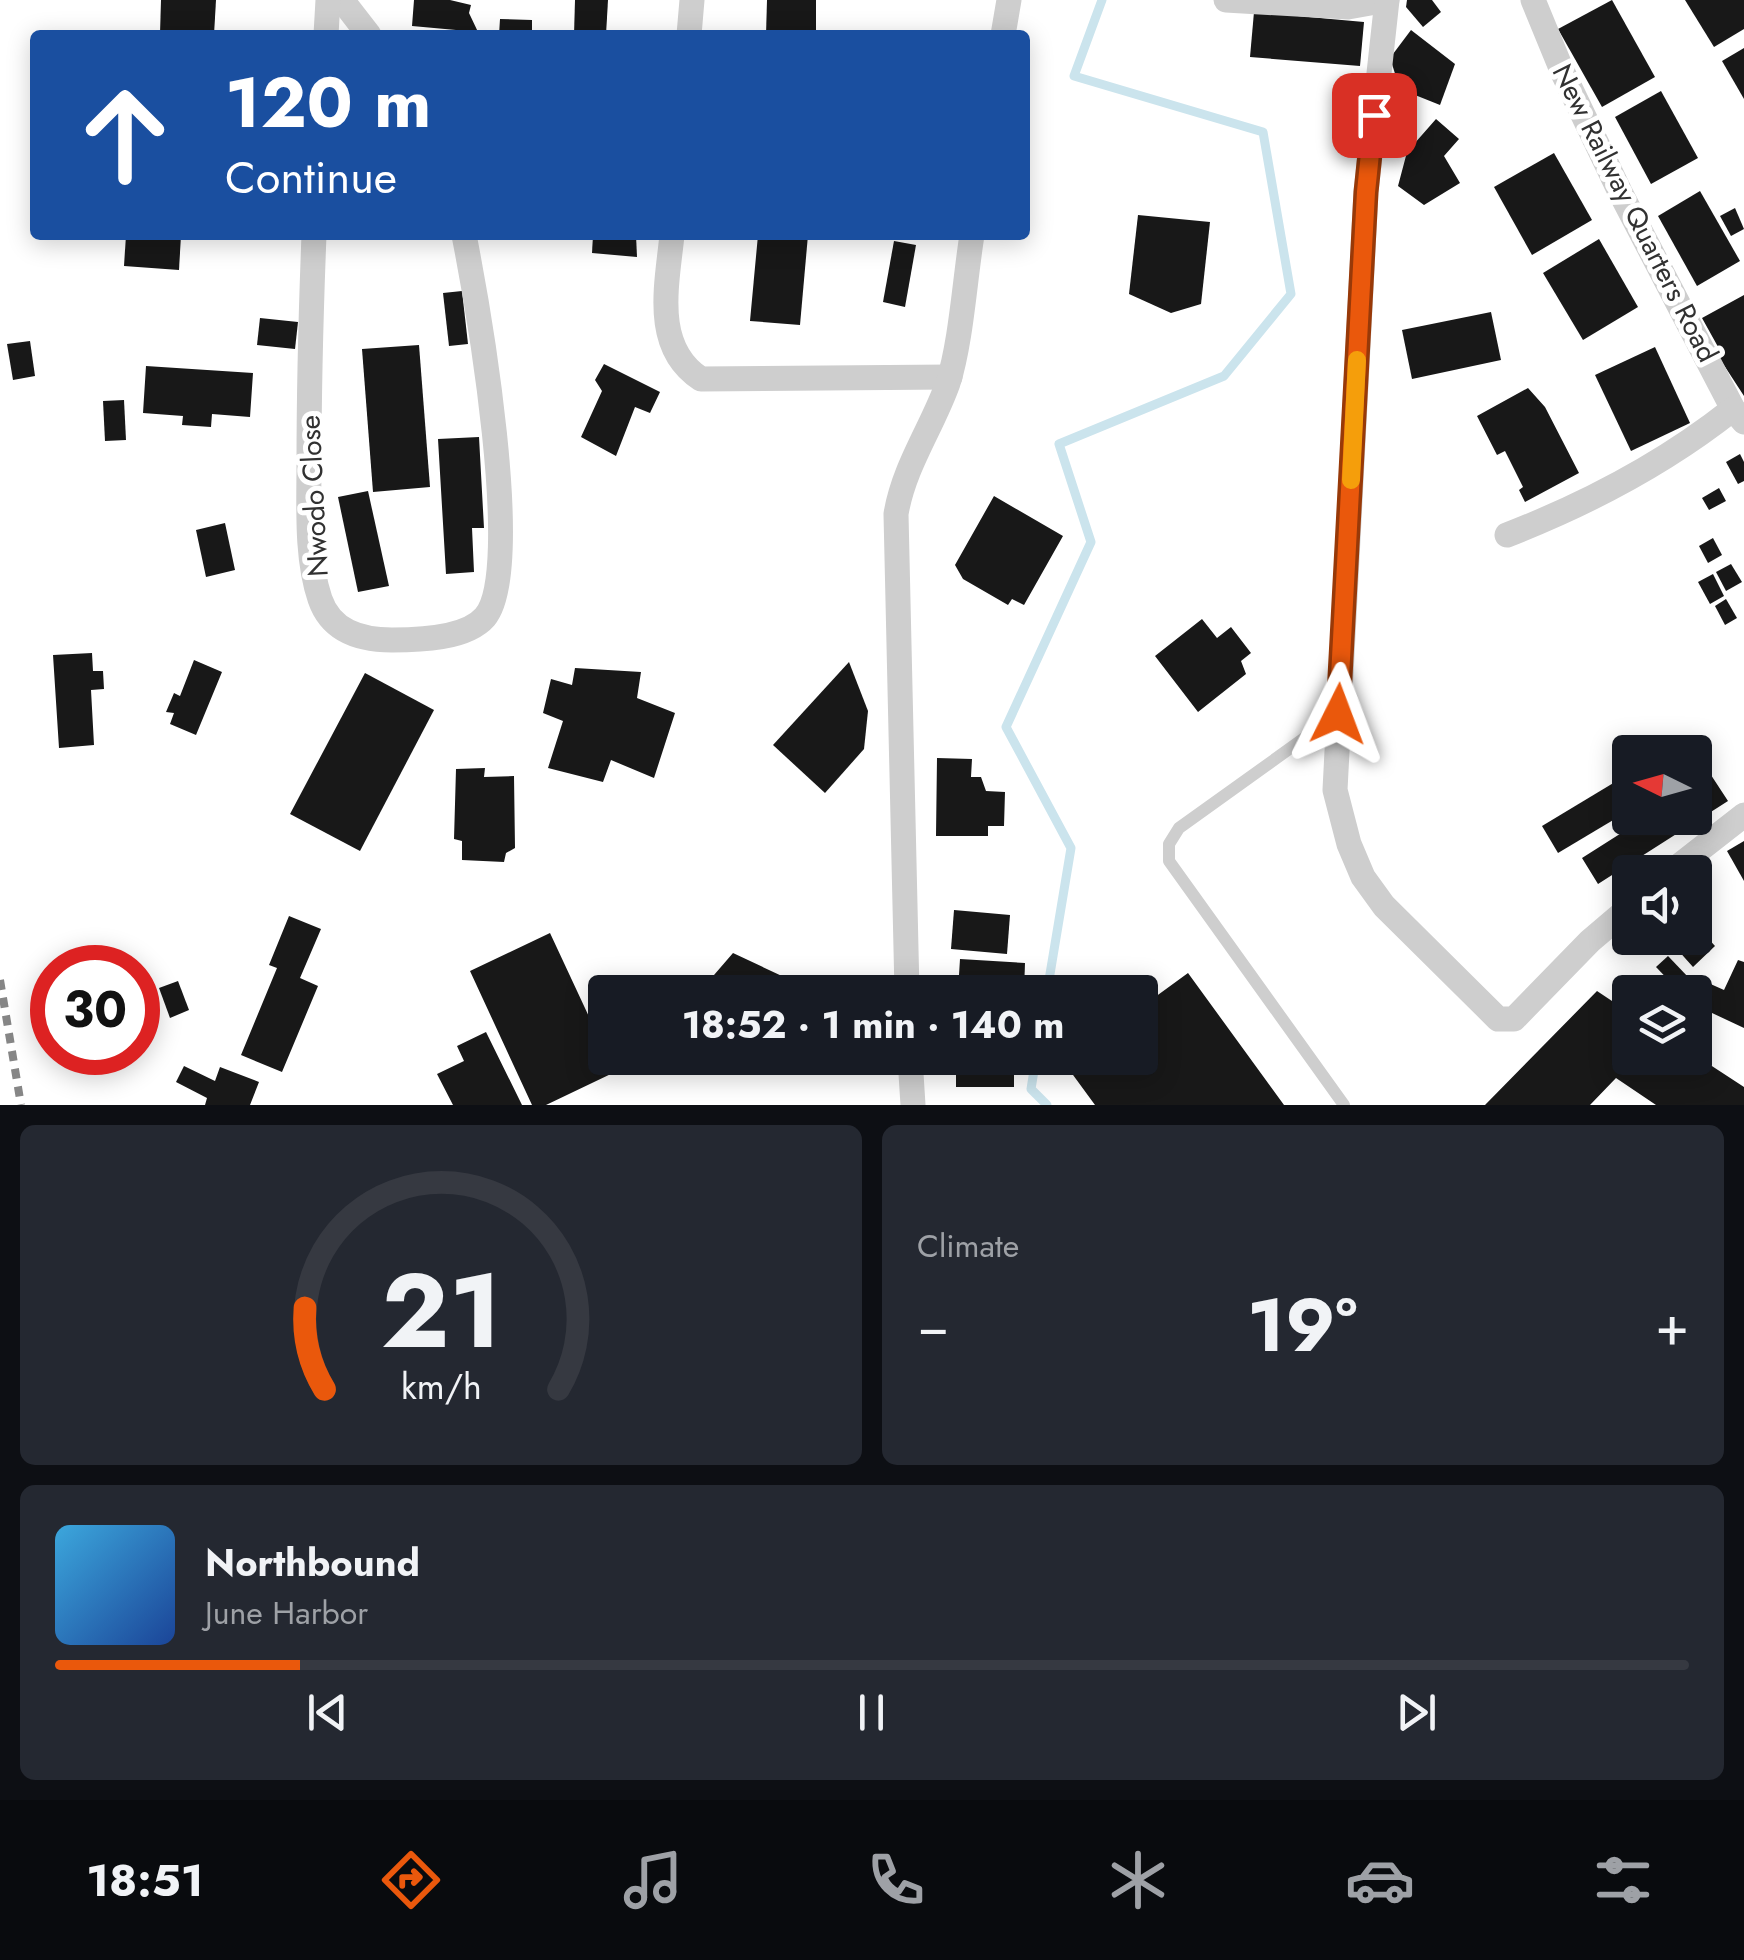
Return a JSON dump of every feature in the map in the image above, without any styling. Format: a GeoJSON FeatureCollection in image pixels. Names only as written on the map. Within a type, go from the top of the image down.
{"type":"FeatureCollection","features":[{"type":"Feature","properties":{"kind":"street"},"geometry":{"type":"LineString","coordinates":[[326,30],[328,0]]}},
{"type":"Feature","properties":{"kind":"street"},"geometry":{"type":"LineString","coordinates":[[342,0],[365,30]]}},
{"type":"Feature","properties":{"kind":"street"},"geometry":{"type":"LineString","coordinates":[[690,30],[692,0]]}},
{"type":"Feature","properties":{"kind":"street"},"geometry":{"type":"LineString","coordinates":[[1004,30],[1009,0]]}},
{"type":"Feature","properties":{"kind":"street"},"geometry":{"type":"LineString","coordinates":[[1226,0],[1348,6],[1387,0],[1366,192],[1338,714],[1335,790],[1349,844],[1363,877],[1384,906],[1498,1019],[1514,1019],[1612,922]]}},
{"type":"Feature","properties":{"kind":"street","name":"New Railway Quarters Road"},"geometry":{"type":"LineString","coordinates":[[1533,0],[1620,192],[1738,415]]}},
{"type":"Feature","properties":{"kind":"street","name":"Nwodo Close"},"geometry":{"type":"LineString","coordinates":[[314,240],[310,501],[319,596],[330,621],[366,640],[450,636],[484,618],[500,580],[501,520],[484,351],[465,240]]}},
{"type":"Feature","properties":{"kind":"street"},"geometry":{"type":"LineString","coordinates":[[672,240],[665,321],[673,351],[685,368],[701,379],[950,377]]}},
{"type":"Feature","properties":{"kind":"street"},"geometry":{"type":"LineString","coordinates":[[906,975],[896,514],[910,463],[934,420],[950,377],[971,240]]}},
{"type":"Feature","properties":{"kind":"street"},"geometry":{"type":"LineString","coordinates":[[1507,535],[1597,496],[1738,415]]}},
{"type":"Feature","properties":{"kind":"street"},"geometry":{"type":"LineString","coordinates":[[1693,855],[1744,815]]}},
{"type":"Feature","properties":{"kind":"street"},"geometry":{"type":"LineString","coordinates":[[911,1075],[913,1105]]}},
{"type":"Feature","properties":{"kind":"lane"},"geometry":{"type":"LineString","coordinates":[[1338,714],[1179,828],[1168,844],[1169,861],[1344,1105]]}},
{"type":"Feature","properties":{"kind":"building"},"geometry":{"type":"Polygon","coordinates":[[[161,0],[216,0],[214,30],[160,30],[161,0]]]}},
{"type":"Feature","properties":{"kind":"building"},"geometry":{"type":"Polygon","coordinates":[[[414,0],[450,0],[471,5],[469,13],[477,30],[456,30],[412,26],[414,0]]]}},
{"type":"Feature","properties":{"kind":"building"},"geometry":{"type":"Polygon","coordinates":[[[575,0],[608,0],[606,30],[574,30],[575,0]]]}},
{"type":"Feature","properties":{"kind":"building"},"geometry":{"type":"Polygon","coordinates":[[[767,0],[816,0],[816,30],[766,30],[767,0]]]}},
{"type":"Feature","properties":{"kind":"building"},"geometry":{"type":"Polygon","coordinates":[[[1407,0],[1432,0],[1441,12],[1423,27],[1406,7],[1407,0]]]}},
{"type":"Feature","properties":{"kind":"building"},"geometry":{"type":"Polygon","coordinates":[[[1612,0],[1655,77],[1602,107],[1558,29],[1612,0]]]}},
{"type":"Feature","properties":{"kind":"building"},"geometry":{"type":"Polygon","coordinates":[[[1685,0],[1744,0],[1744,29],[1714,47],[1685,0]]]}},
{"type":"Feature","properties":{"kind":"building"},"geometry":{"type":"Polygon","coordinates":[[[1254,12],[1364,22],[1360,66],[1250,57],[1254,12]]]}},
{"type":"Feature","properties":{"kind":"building"},"geometry":{"type":"Polygon","coordinates":[[[500,19],[532,20],[532,30],[499,30],[500,19]]]}},
{"type":"Feature","properties":{"kind":"building"},"geometry":{"type":"Polygon","coordinates":[[[1411,30],[1455,64],[1440,105],[1400,89],[1390,58],[1411,30]]]}},
{"type":"Feature","properties":{"kind":"building"},"geometry":{"type":"Polygon","coordinates":[[[1744,48],[1744,99],[1722,61],[1744,48]]]}},
{"type":"Feature","properties":{"kind":"building"},"geometry":{"type":"Polygon","coordinates":[[[1661,91],[1698,158],[1651,184],[1615,117],[1661,91]]]}},
{"type":"Feature","properties":{"kind":"building"},"geometry":{"type":"Polygon","coordinates":[[[1436,119],[1459,139],[1444,156],[1460,183],[1424,205],[1398,186],[1407,152],[1436,119]]]}},
{"type":"Feature","properties":{"kind":"building"},"geometry":{"type":"Polygon","coordinates":[[[1554,153],[1592,220],[1532,255],[1494,187],[1554,153]]]}},
{"type":"Feature","properties":{"kind":"building"},"geometry":{"type":"Polygon","coordinates":[[[1700,191],[1740,261],[1697,286],[1658,216],[1700,191]]]}},
{"type":"Feature","properties":{"kind":"building"},"geometry":{"type":"Polygon","coordinates":[[[1735,208],[1744,229],[1731,236],[1720,216],[1735,208]]]}},
{"type":"Feature","properties":{"kind":"building"},"geometry":{"type":"Polygon","coordinates":[[[1138,215],[1210,222],[1201,304],[1171,313],[1129,294],[1138,215]]]}},
{"type":"Feature","properties":{"kind":"building"},"geometry":{"type":"Polygon","coordinates":[[[1599,239],[1638,307],[1583,340],[1543,273],[1599,239]]]}},
{"type":"Feature","properties":{"kind":"building"},"geometry":{"type":"Polygon","coordinates":[[[126,240],[181,240],[179,270],[124,266],[126,240]]]}},
{"type":"Feature","properties":{"kind":"building"},"geometry":{"type":"Polygon","coordinates":[[[593,240],[636,240],[637,257],[592,253],[593,240]]]}},
{"type":"Feature","properties":{"kind":"building"},"geometry":{"type":"Polygon","coordinates":[[[758,240],[808,240],[800,325],[750,321],[758,240]]]}},
{"type":"Feature","properties":{"kind":"building"},"geometry":{"type":"Polygon","coordinates":[[[894,241],[916,245],[905,307],[883,302],[894,241]]]}},
{"type":"Feature","properties":{"kind":"building"},"geometry":{"type":"Polygon","coordinates":[[[462,291],[468,344],[449,346],[443,293],[462,291]]]}},
{"type":"Feature","properties":{"kind":"building"},"geometry":{"type":"Polygon","coordinates":[[[1744,295],[1744,396],[1718,356],[1722,354],[1702,318],[1744,295]]]}},
{"type":"Feature","properties":{"kind":"building"},"geometry":{"type":"Polygon","coordinates":[[[1491,312],[1501,360],[1412,379],[1402,330],[1491,312]]]}},
{"type":"Feature","properties":{"kind":"building"},"geometry":{"type":"Polygon","coordinates":[[[260,318],[298,322],[295,349],[257,345],[260,318]]]}},
{"type":"Feature","properties":{"kind":"building"},"geometry":{"type":"Polygon","coordinates":[[[30,341],[35,376],[13,380],[7,344],[30,341]]]}},
{"type":"Feature","properties":{"kind":"building"},"geometry":{"type":"Polygon","coordinates":[[[419,345],[430,487],[373,492],[362,349],[419,345]]]}},
{"type":"Feature","properties":{"kind":"building"},"geometry":{"type":"Polygon","coordinates":[[[1655,347],[1690,423],[1631,451],[1595,375],[1655,347]]]}},
{"type":"Feature","properties":{"kind":"building"},"geometry":{"type":"Polygon","coordinates":[[[604,364],[660,392],[650,413],[635,407],[616,456],[581,437],[602,391],[595,380],[604,364]]]}},
{"type":"Feature","properties":{"kind":"building"},"geometry":{"type":"Polygon","coordinates":[[[146,366],[253,373],[250,417],[212,414],[211,427],[182,425],[183,416],[143,413],[146,366]]]}},
{"type":"Feature","properties":{"kind":"building"},"geometry":{"type":"Polygon","coordinates":[[[1528,388],[1545,407],[1579,473],[1525,502],[1519,490],[1523,487],[1505,451],[1497,455],[1477,416],[1528,388]]]}},
{"type":"Feature","properties":{"kind":"building"},"geometry":{"type":"Polygon","coordinates":[[[124,400],[126,440],[105,441],[103,401],[124,400]]]}},
{"type":"Feature","properties":{"kind":"building"},"geometry":{"type":"Polygon","coordinates":[[[479,437],[484,528],[472,528],[474,572],[446,574],[438,439],[479,437]]]}},
{"type":"Feature","properties":{"kind":"building"},"geometry":{"type":"Polygon","coordinates":[[[1740,454],[1744,481],[1738,484],[1726,462],[1740,454]]]}},
{"type":"Feature","properties":{"kind":"building"},"geometry":{"type":"Polygon","coordinates":[[[1719,488],[1726,501],[1709,510],[1702,498],[1719,488]]]}},
{"type":"Feature","properties":{"kind":"building"},"geometry":{"type":"Polygon","coordinates":[[[368,491],[389,586],[358,592],[338,497],[368,491]]]}},
{"type":"Feature","properties":{"kind":"building"},"geometry":{"type":"Polygon","coordinates":[[[994,496],[1063,536],[1024,605],[1012,599],[1008,605],[963,579],[955,565],[994,496]]]}},
{"type":"Feature","properties":{"kind":"building"},"geometry":{"type":"Polygon","coordinates":[[[225,523],[235,570],[206,577],[196,530],[225,523]]]}},
{"type":"Feature","properties":{"kind":"building"},"geometry":{"type":"Polygon","coordinates":[[[1713,538],[1722,555],[1708,563],[1699,546],[1713,538]]]}},
{"type":"Feature","properties":{"kind":"building"},"geometry":{"type":"Polygon","coordinates":[[[1731,564],[1742,582],[1726,591],[1716,572],[1731,564]]]}},
{"type":"Feature","properties":{"kind":"building"},"geometry":{"type":"Polygon","coordinates":[[[1713,574],[1724,596],[1710,604],[1698,582],[1713,574]]]}},
{"type":"Feature","properties":{"kind":"building"},"geometry":{"type":"Polygon","coordinates":[[[1726,599],[1737,618],[1725,625],[1715,606],[1726,599]]]}},
{"type":"Feature","properties":{"kind":"building"},"geometry":{"type":"Polygon","coordinates":[[[1202,619],[1217,638],[1231,627],[1251,653],[1241,661],[1246,674],[1198,712],[1155,656],[1202,619]]]}},
{"type":"Feature","properties":{"kind":"building"},"geometry":{"type":"Polygon","coordinates":[[[92,653],[93,671],[103,671],[104,689],[91,690],[94,745],[59,748],[53,655],[92,653]]]}},
{"type":"Feature","properties":{"kind":"building"},"geometry":{"type":"Polygon","coordinates":[[[194,660],[222,672],[196,735],[170,724],[174,713],[166,712],[174,693],[180,696],[194,660]]]}},
{"type":"Feature","properties":{"kind":"building"},"geometry":{"type":"Polygon","coordinates":[[[849,662],[868,711],[864,749],[825,793],[773,745],[849,662]]]}},
{"type":"Feature","properties":{"kind":"building"},"geometry":{"type":"Polygon","coordinates":[[[575,668],[641,672],[637,698],[675,713],[654,778],[611,760],[603,782],[548,768],[563,721],[543,713],[551,679],[572,685],[575,668]]]}},
{"type":"Feature","properties":{"kind":"building"},"geometry":{"type":"Polygon","coordinates":[[[365,673],[434,710],[360,851],[290,814],[365,673]]]}},
{"type":"Feature","properties":{"kind":"building"},"geometry":{"type":"Polygon","coordinates":[[[937,758],[972,759],[971,777],[981,777],[986,791],[1005,792],[1004,826],[988,826],[988,836],[936,836],[937,758]]]}},
{"type":"Feature","properties":{"kind":"building"},"geometry":{"type":"Polygon","coordinates":[[[485,768],[484,777],[514,776],[515,848],[506,853],[504,862],[462,860],[462,841],[454,839],[456,769],[485,768]]]}},
{"type":"Feature","properties":{"kind":"building"},"geometry":{"type":"Polygon","coordinates":[[[1712,777],[1728,801],[1712,811],[1712,777]]]}},
{"type":"Feature","properties":{"kind":"building"},"geometry":{"type":"Polygon","coordinates":[[[1612,784],[1612,821],[1558,853],[1542,826],[1612,784]]]}},
{"type":"Feature","properties":{"kind":"building"},"geometry":{"type":"Polygon","coordinates":[[[1618,835],[1675,835],[1643,855],[1612,855],[1612,875],[1598,884],[1582,858],[1618,835]]]}},
{"type":"Feature","properties":{"kind":"building"},"geometry":{"type":"Polygon","coordinates":[[[1744,841],[1744,881],[1727,851],[1744,841]]]}},
{"type":"Feature","properties":{"kind":"building"},"geometry":{"type":"Polygon","coordinates":[[[954,910],[1010,915],[1007,954],[951,949],[954,910]]]}},
{"type":"Feature","properties":{"kind":"building"},"geometry":{"type":"Polygon","coordinates":[[[289,916],[321,929],[300,978],[318,986],[282,1072],[241,1055],[277,968],[269,965],[289,916]]]}},
{"type":"Feature","properties":{"kind":"building"},"geometry":{"type":"Polygon","coordinates":[[[550,933],[588,1015],[588,1075],[609,1075],[546,1105],[532,1105],[470,971],[550,933]]]}},
{"type":"Feature","properties":{"kind":"building"},"geometry":{"type":"Polygon","coordinates":[[[733,953],[780,975],[714,975],[733,953]]]}},
{"type":"Feature","properties":{"kind":"building"},"geometry":{"type":"Polygon","coordinates":[[[1682,955],[1706,955],[1693,967],[1682,955]]]}},
{"type":"Feature","properties":{"kind":"building"},"geometry":{"type":"Polygon","coordinates":[[[1668,956],[1686,975],[1664,975],[1656,967],[1668,956]]]}},
{"type":"Feature","properties":{"kind":"building"},"geometry":{"type":"Polygon","coordinates":[[[960,959],[1025,963],[1025,975],[959,975],[960,959]]]}},
{"type":"Feature","properties":{"kind":"building"},"geometry":{"type":"Polygon","coordinates":[[[1738,960],[1744,962],[1744,1028],[1712,1013],[1712,985],[1724,990],[1738,960]]]}},
{"type":"Feature","properties":{"kind":"building"},"geometry":{"type":"Polygon","coordinates":[[[1188,973],[1284,1105],[1095,1105],[1073,1075],[1158,1075],[1158,995],[1188,973]]]}},
{"type":"Feature","properties":{"kind":"building"},"geometry":{"type":"Polygon","coordinates":[[[178,981],[189,1010],[170,1018],[160,988],[178,981]]]}},
{"type":"Feature","properties":{"kind":"building"},"geometry":{"type":"Polygon","coordinates":[[[1597,991],[1612,1001],[1612,1075],[1712,1075],[1712,1066],[1744,1087],[1744,1105],[1656,1105],[1616,1078],[1590,1105],[1485,1105],[1597,991]]]}},
{"type":"Feature","properties":{"kind":"building"},"geometry":{"type":"Polygon","coordinates":[[[486,1032],[522,1105],[453,1105],[437,1074],[464,1061],[457,1046],[486,1032]]]}},
{"type":"Feature","properties":{"kind":"building"},"geometry":{"type":"Polygon","coordinates":[[[184,1066],[215,1081],[220,1067],[259,1082],[250,1105],[205,1105],[207,1098],[176,1082],[184,1066]]]}},
{"type":"Feature","properties":{"kind":"building"},"geometry":{"type":"Polygon","coordinates":[[[956,1075],[1014,1075],[1014,1087],[956,1087],[956,1075]]]}},
{"type":"Feature","properties":{"kind":"waterway"},"geometry":{"type":"LineString","coordinates":[[1050,975],[1071,848],[1006,727],[1091,542],[1059,444],[1224,376],[1291,294],[1263,132],[1074,76],[1102,0]]}},
{"type":"Feature","properties":{"kind":"waterway"},"geometry":{"type":"LineString","coordinates":[[1033,1075],[1031,1089],[1047,1105]]}},
{"type":"Feature","properties":{"kind":"railway"},"geometry":{"type":"LineString","coordinates":[[0,980],[21,1105]]}},
{"type":"Feature","properties":{"kind":"slow traffic"},"geometry":{"type":"LineString","coordinates":[[1351,480],[1357,360]]}},
{"type":"Feature","properties":{"kind":"route"},"geometry":{"type":"LineString","coordinates":[[1338,714],[1366,192],[1374,115]]}}]}
